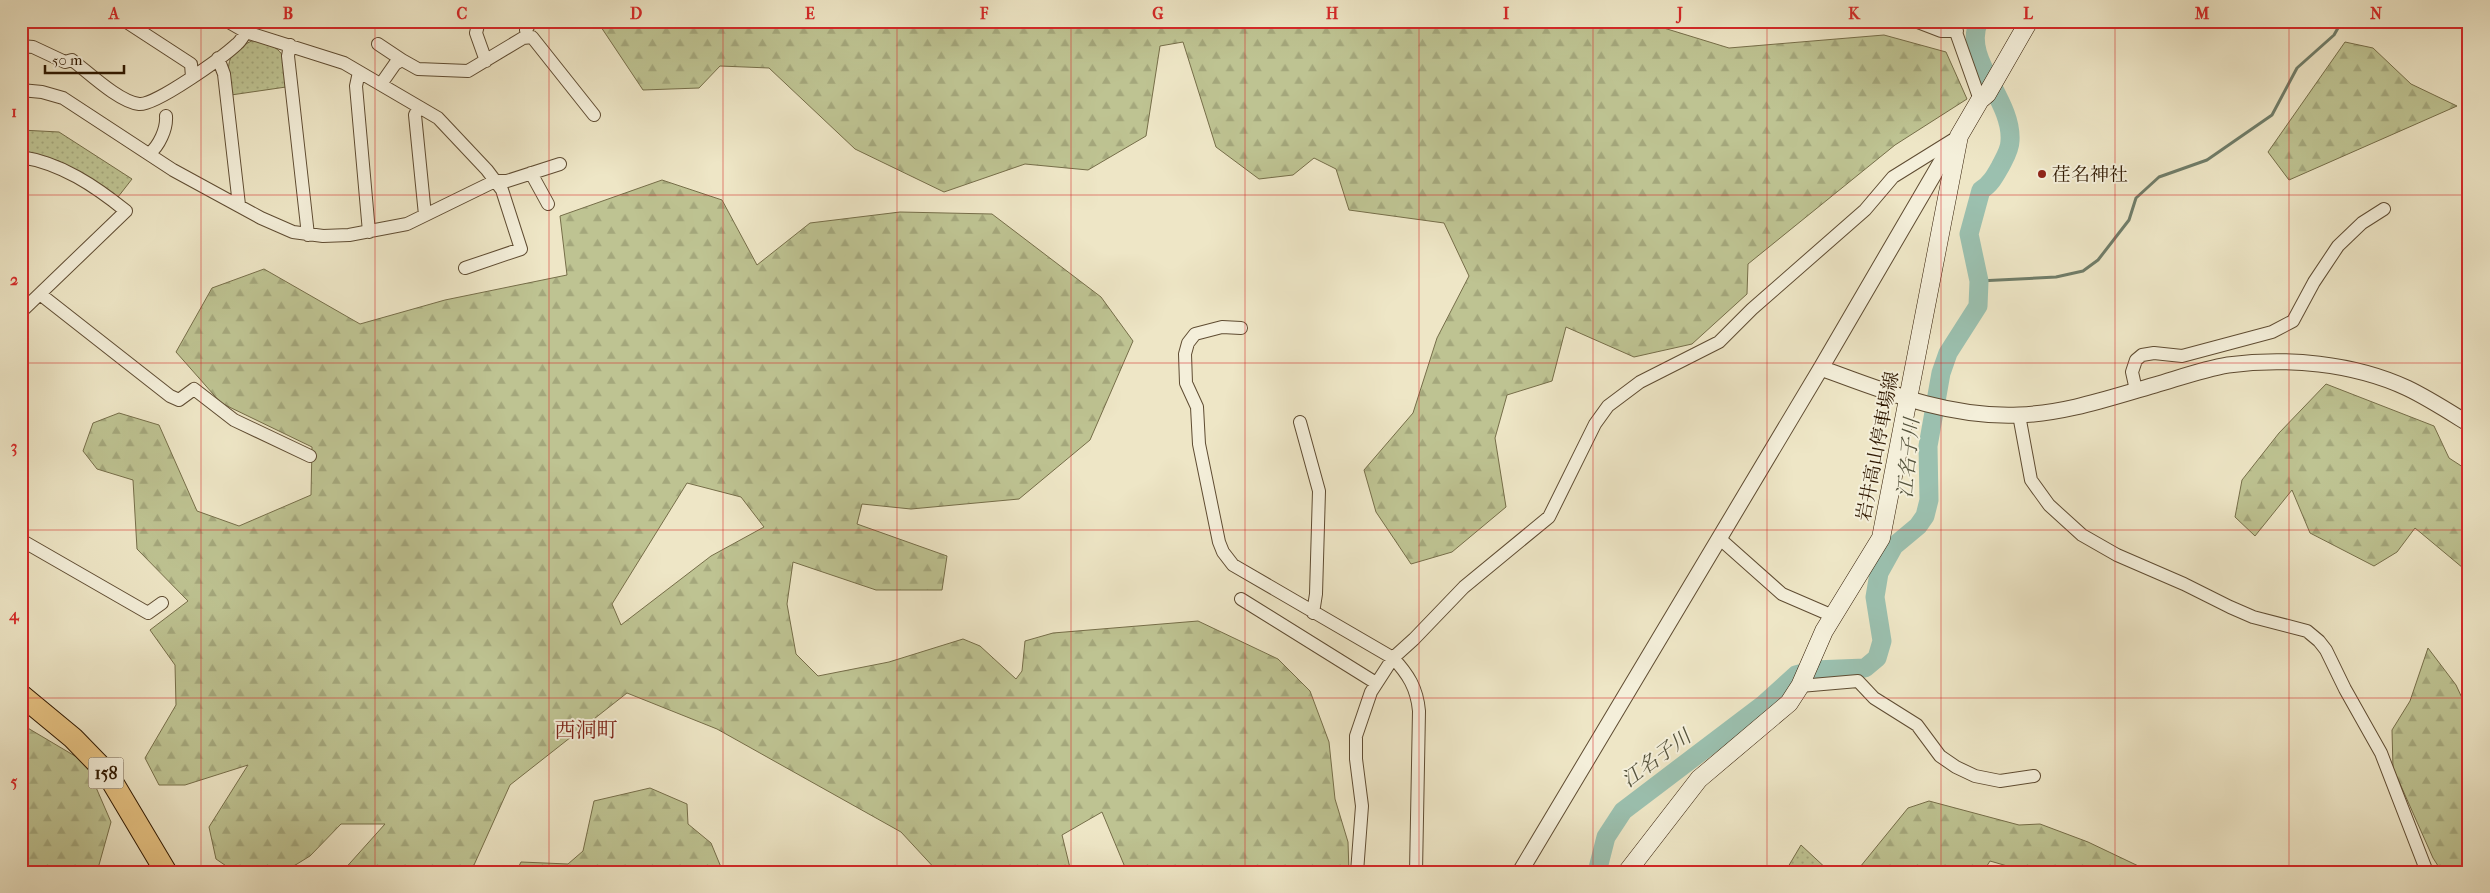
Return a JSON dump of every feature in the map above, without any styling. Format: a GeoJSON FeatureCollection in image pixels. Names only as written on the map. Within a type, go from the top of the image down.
{"type":"FeatureCollection","features":[{"type":"Feature","properties":{"kind":"highway","name":"158"},"geometry":{"type":"LineString","coordinates":[[21,695],[73,738],[107,773],[166,872]]}},
{"type":"Feature","properties":{"kind":"main road","name":"岩井高山停車場線"},"geometry":{"type":"LineString","coordinates":[[1627,872],[1699,779],[1782,711],[1800,684],[1808,662],[1833,616],[1881,538],[1959,136],[2029,21]]}},
{"type":"Feature","properties":{"kind":"street"},"geometry":{"type":"LineString","coordinates":[[125,21],[192,64],[192,77]]}},
{"type":"Feature","properties":{"kind":"street"},"geometry":{"type":"LineString","coordinates":[[228,21],[246,32],[344,63],[444,124],[502,190],[521,249],[465,268]]}},
{"type":"Feature","properties":{"kind":"street"},"geometry":{"type":"LineString","coordinates":[[479,21],[476,33],[486,61]]}},
{"type":"Feature","properties":{"kind":"street"},"geometry":{"type":"LineString","coordinates":[[528,37],[526,30],[531,21]]}},
{"type":"Feature","properties":{"kind":"street"},"geometry":{"type":"LineString","coordinates":[[1915,21],[1941,31],[1954,26],[1983,97]]}},
{"type":"Feature","properties":{"kind":"street"},"geometry":{"type":"LineString","coordinates":[[21,46],[33,47],[65,62],[72,60],[123,98],[140,104],[158,99],[192,77],[239,43],[246,32]]}},
{"type":"Feature","properties":{"kind":"street"},"geometry":{"type":"LineString","coordinates":[[378,44],[418,69],[464,71],[473,69],[528,37],[532,37],[594,115]]}},
{"type":"Feature","properties":{"kind":"street"},"geometry":{"type":"LineString","coordinates":[[290,46],[288,56],[308,235]]}},
{"type":"Feature","properties":{"kind":"street"},"geometry":{"type":"LineString","coordinates":[[218,58],[224,74],[239,205]]}},
{"type":"Feature","properties":{"kind":"street"},"geometry":{"type":"LineString","coordinates":[[381,84],[395,64],[402,60]]}},
{"type":"Feature","properties":{"kind":"street"},"geometry":{"type":"LineString","coordinates":[[359,72],[356,86],[369,232]]}},
{"type":"Feature","properties":{"kind":"street"},"geometry":{"type":"LineString","coordinates":[[21,90],[42,92],[63,98],[173,170],[279,227],[308,235],[349,235],[393,228],[425,215],[495,181],[507,181],[560,164]]}},
{"type":"Feature","properties":{"kind":"street"},"geometry":{"type":"LineString","coordinates":[[419,107],[415,115],[425,215]]}},
{"type":"Feature","properties":{"kind":"street"},"geometry":{"type":"LineString","coordinates":[[149,154],[156,148],[167,123],[166,116]]}},
{"type":"Feature","properties":{"kind":"street"},"geometry":{"type":"LineString","coordinates":[[1520,872],[1821,368],[1944,157],[1959,136]]}},
{"type":"Feature","properties":{"kind":"street"},"geometry":{"type":"LineString","coordinates":[[1357,872],[1362,806],[1356,759],[1356,736],[1376,683],[1393,658],[1464,587],[1550,517],[1595,424],[1608,406],[1640,382],[1719,342],[1752,308],[1864,210],[1893,177],[1959,136]]}},
{"type":"Feature","properties":{"kind":"street"},"geometry":{"type":"LineString","coordinates":[[21,157],[52,164],[69,172],[126,211],[21,312]]}},
{"type":"Feature","properties":{"kind":"street"},"geometry":{"type":"LineString","coordinates":[[531,173],[548,204]]}},
{"type":"Feature","properties":{"kind":"street"},"geometry":{"type":"LineString","coordinates":[[2136,390],[2132,372],[2136,360],[2142,355],[2154,353],[2182,356],[2272,332],[2293,321],[2314,282],[2338,246],[2355,228],[2384,209]]}},
{"type":"Feature","properties":{"kind":"street"},"geometry":{"type":"LineString","coordinates":[[40,294],[170,396],[179,400],[194,389],[234,420],[310,456]]}},
{"type":"Feature","properties":{"kind":"street"},"geometry":{"type":"LineString","coordinates":[[1241,328],[1222,327],[1195,334],[1188,343],[1185,354],[1186,383],[1197,407],[1199,444],[1222,552],[1233,565],[1393,658],[1410,677],[1418,705],[1416,872]]}},
{"type":"Feature","properties":{"kind":"street"},"geometry":{"type":"LineString","coordinates":[[1821,368],[1908,400],[1950,410],[1994,416],[2052,413],[2084,407],[2136,390],[2226,366],[2270,362],[2296,363],[2348,370],[2383,379],[2427,398],[2469,424]]}},
{"type":"Feature","properties":{"kind":"street"},"geometry":{"type":"LineString","coordinates":[[2019,415],[2031,480],[2049,505],[2082,536],[2117,555],[2184,584],[2230,607],[2253,617],[2307,631],[2319,641],[2326,650],[2345,689],[2381,753],[2427,872]]}},
{"type":"Feature","properties":{"kind":"street"},"geometry":{"type":"LineString","coordinates":[[1300,422],[1319,491],[1316,594],[1313,613]]}},
{"type":"Feature","properties":{"kind":"street"},"geometry":{"type":"LineString","coordinates":[[1719,538],[1782,594],[1833,616]]}},
{"type":"Feature","properties":{"kind":"street"},"geometry":{"type":"LineString","coordinates":[[21,540],[148,613],[162,603]]}},
{"type":"Feature","properties":{"kind":"street"},"geometry":{"type":"LineString","coordinates":[[1242,599],[1376,683]]}},
{"type":"Feature","properties":{"kind":"street"},"geometry":{"type":"LineString","coordinates":[[1800,684],[1858,680],[1874,698],[1916,725],[1940,756],[1956,767],[1975,776],[2000,782],[2034,776]]}},
{"type":"Feature","properties":{"kind":"green space"},"geometry":{"type":"Polygon","coordinates":[[[597,21],[1641,21],[1729,48],[1884,35],[1946,52],[1967,99],[1895,145],[1748,264],[1747,294],[1692,344],[1634,357],[1566,327],[1552,381],[1507,395],[1495,438],[1506,507],[1452,552],[1411,564],[1376,512],[1364,470],[1413,413],[1437,338],[1469,276],[1444,223],[1349,210],[1336,169],[1314,158],[1293,175],[1259,179],[1216,147],[1183,42],[1160,46],[1146,136],[1088,170],[1025,164],[944,192],[855,149],[769,68],[720,66],[699,88],[643,90],[597,21]]]}},
{"type":"Feature","properties":{"kind":"green space"},"geometry":{"type":"Polygon","coordinates":[[[256,40],[279,51],[284,61],[286,87],[231,95],[228,70],[230,59],[238,49],[256,40]]]}},
{"type":"Feature","properties":{"kind":"green space"},"geometry":{"type":"Polygon","coordinates":[[[2345,42],[2373,48],[2411,84],[2457,106],[2289,180],[2268,152],[2345,42]]]}},
{"type":"Feature","properties":{"kind":"green space"},"geometry":{"type":"Polygon","coordinates":[[[21,130],[59,132],[132,179],[118,197],[59,161],[21,152],[21,130]]]}},
{"type":"Feature","properties":{"kind":"green space"},"geometry":{"type":"Polygon","coordinates":[[[662,180],[722,200],[757,265],[810,223],[900,212],[992,214],[1101,297],[1133,341],[1090,440],[1019,499],[911,509],[862,504],[857,524],[947,556],[942,590],[876,590],[793,562],[787,604],[796,654],[818,676],[889,662],[963,639],[980,646],[1016,679],[1022,671],[1025,641],[1053,633],[1198,621],[1278,659],[1310,691],[1329,742],[1335,799],[1348,842],[1349,872],[1127,872],[1102,812],[1062,835],[1071,872],[938,872],[901,832],[717,729],[627,693],[510,785],[474,865],[460,872],[342,872],[385,824],[341,824],[310,856],[284,872],[235,872],[216,859],[209,827],[248,765],[185,785],[159,785],[145,758],[176,705],[175,665],[150,630],[188,601],[137,549],[133,480],[97,469],[83,451],[93,423],[119,413],[159,425],[197,511],[239,526],[311,495],[312,447],[221,403],[176,352],[212,288],[264,269],[360,324],[445,300],[567,275],[560,216],[662,180]],[[687,483],[612,604],[621,625],[711,556],[764,527],[741,497],[687,483]]]}},
{"type":"Feature","properties":{"kind":"green space"},"geometry":{"type":"Polygon","coordinates":[[[2326,384],[2434,426],[2449,458],[2469,471],[2469,573],[2415,528],[2397,552],[2374,566],[2310,533],[2292,490],[2255,536],[2235,517],[2242,480],[2279,433],[2326,384]]]}},
{"type":"Feature","properties":{"kind":"green space"},"geometry":{"type":"Polygon","coordinates":[[[2428,648],[2456,685],[2469,713],[2469,872],[2442,872],[2433,858],[2393,768],[2392,730],[2410,701],[2428,648]]]}},
{"type":"Feature","properties":{"kind":"green space"},"geometry":{"type":"Polygon","coordinates":[[[21,724],[85,762],[111,822],[97,872],[21,872],[21,724]]]}},
{"type":"Feature","properties":{"kind":"green space"},"geometry":{"type":"Polygon","coordinates":[[[650,788],[687,804],[688,824],[711,843],[723,872],[516,872],[521,862],[568,864],[583,851],[594,801],[650,788]]]}},
{"type":"Feature","properties":{"kind":"green space"},"geometry":{"type":"Polygon","coordinates":[[[1929,801],[2019,825],[2040,824],[2088,842],[2151,872],[2028,872],[1990,861],[1983,872],[1806,872],[1860,867],[1908,808],[1929,801]]]}},
{"type":"Feature","properties":{"kind":"green space"},"geometry":{"type":"Polygon","coordinates":[[[1801,845],[1830,872],[1785,872],[1801,845]]]}},
{"type":"Feature","properties":{"kind":"waterway","name":"江名子川"},"geometry":{"type":"LineString","coordinates":[[1597,872],[1606,837],[1623,811],[1764,704],[1796,675],[1814,670],[1865,668],[1877,658],[1882,641],[1875,597],[1879,573],[1894,546],[1918,526],[1925,516],[1929,500],[1928,446],[1941,373],[1948,353],[1978,306],[1979,281],[1969,234],[1981,190],[1994,177],[2010,144],[2009,125],[2004,110],[1982,65],[1977,50],[1975,35],[1979,21]]}},
{"type":"Feature","properties":{"kind":"waterway"},"geometry":{"type":"LineString","coordinates":[[1979,281],[2056,277],[2083,271],[2098,260],[2129,220],[2136,198],[2159,177],[2207,160],[2272,115],[2297,68],[2334,35],[2342,21]]}},
{"type":"Feature","properties":{"kind":"place","name":"荏名神社"},"geometry":{"type":"Point","coordinates":[2042,174]}},
{"type":"Feature","properties":{"kind":"district","name":"西洞町"},"geometry":{"type":"Point","coordinates":[586,730]}}]}
